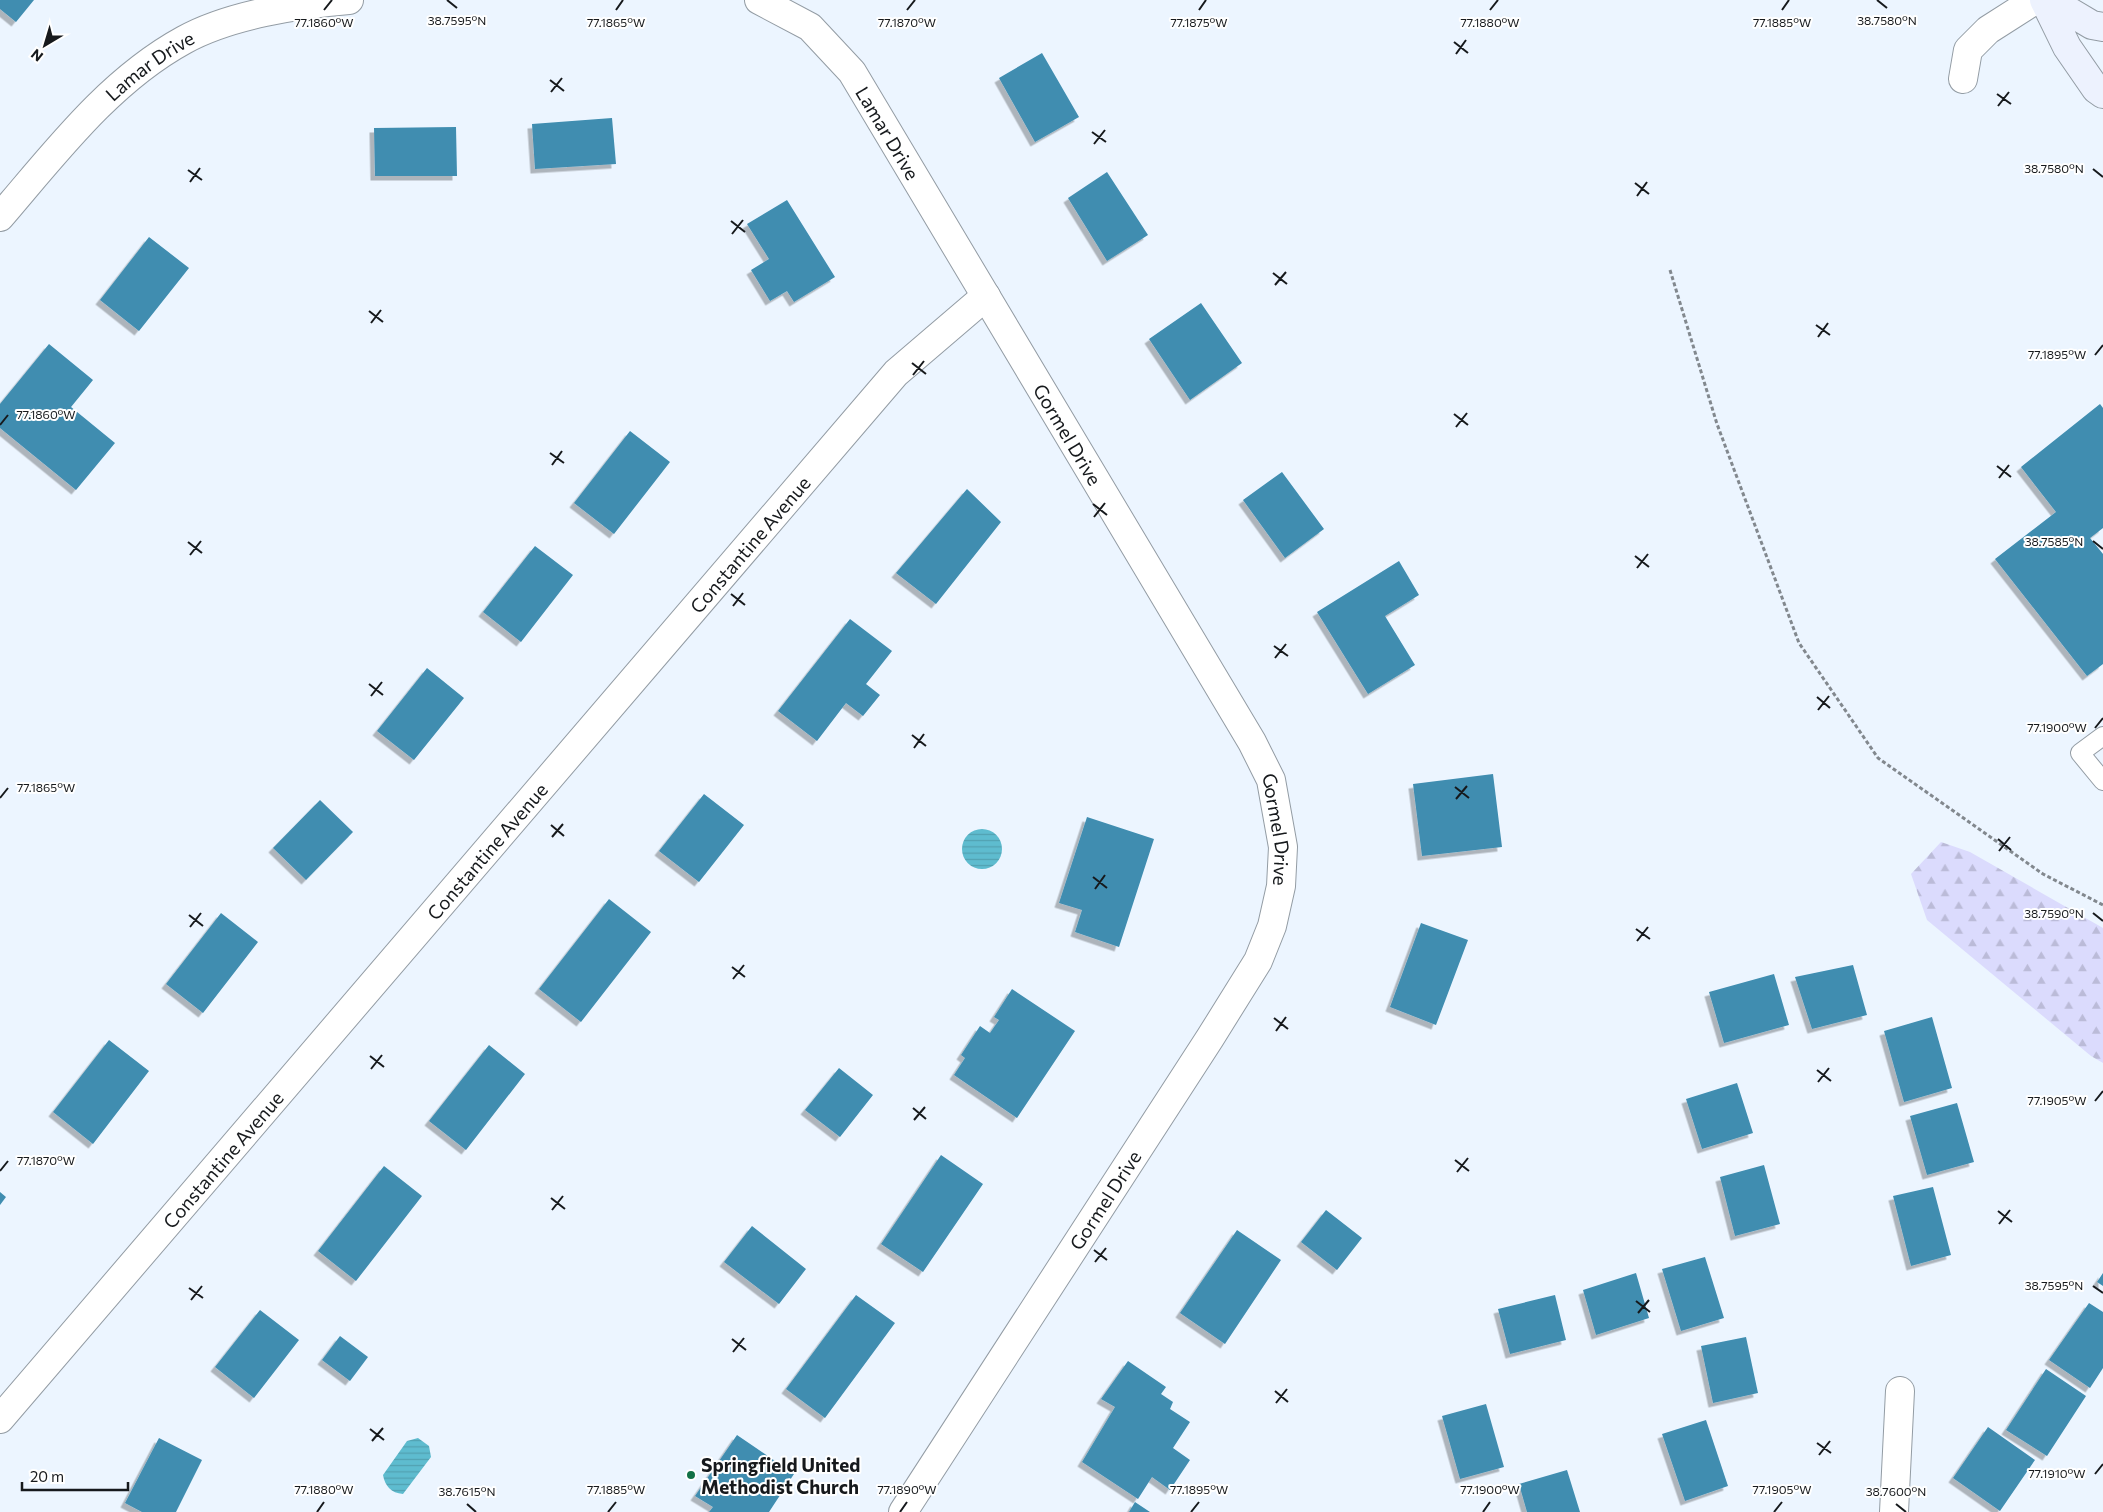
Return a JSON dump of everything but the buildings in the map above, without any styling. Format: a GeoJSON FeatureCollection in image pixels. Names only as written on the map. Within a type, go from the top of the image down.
{"type":"FeatureCollection","features":[{"type":"Feature","properties":{"kind":"street","name":"Lamar Drive"},"geometry":{"type":"LineString","coordinates":[[0,217],[85,118],[155,57],[186,39],[220,24],[303,4],[349,0]]}},
{"type":"Feature","properties":{"kind":"street","name":"Lamar Drive"},"geometry":{"type":"LineString","coordinates":[[760,0],[810,27],[852,72],[986,296]]}},
{"type":"Feature","properties":{"kind":"street"},"geometry":{"type":"LineString","coordinates":[[1963,79],[1968,50],[1988,30],[2035,0]]}},
{"type":"Feature","properties":{"kind":"street"},"geometry":{"type":"LineString","coordinates":[[2044,0],[2067,47],[2096,89],[2103,94]]}},
{"type":"Feature","properties":{"kind":"street"},"geometry":{"type":"LineString","coordinates":[[2050,0],[2092,25],[2103,27]]}},
{"type":"Feature","properties":{"kind":"street","name":"Constantine Avenue"},"geometry":{"type":"LineString","coordinates":[[0,1419],[896,373],[986,296]]}},
{"type":"Feature","properties":{"kind":"street","name":"Gormel Drive"},"geometry":{"type":"LineString","coordinates":[[903,1512],[1205,1047],[1258,961],[1272,926],[1281,886],[1284,847],[1271,780],[1252,742],[986,296]]}},
{"type":"Feature","properties":{"kind":"street"},"geometry":{"type":"LineString","coordinates":[[1894,1512],[1900,1391]]}},
{"type":"Feature","properties":{"kind":"lane"},"geometry":{"type":"LineString","coordinates":[[2103,736],[2080,753],[2103,781]]}},
{"type":"Feature","properties":{"kind":"path"},"geometry":{"type":"LineString","coordinates":[[1670,270],[1717,424],[1800,643],[1878,758],[2043,874],[2103,905]]}},
{"type":"Feature","properties":{"kind":"green space"},"geometry":{"type":"Polygon","coordinates":[[[1941,842],[1970,852],[2103,928],[2103,1063],[2091,1056],[1927,920],[1911,874],[1941,842]]]}},
{"type":"Feature","properties":{"kind":"shaded area"},"geometry":{"type":"Polygon","coordinates":[[[982,829],[993,832],[999,838],[1002,849],[999,860],[993,866],[982,869],[971,866],[965,860],[962,849],[965,838],[971,832],[982,829]]]}},
{"type":"Feature","properties":{"kind":"shaded area"},"geometry":{"type":"Polygon","coordinates":[[[418,1438],[429,1446],[431,1457],[403,1494],[395,1492],[387,1486],[383,1475],[407,1441],[418,1438]]]}},
{"type":"Feature","properties":{"kind":"place","name":"Springfield United Methodist Church"},"geometry":{"type":"Point","coordinates":[691,1475]}}]}
